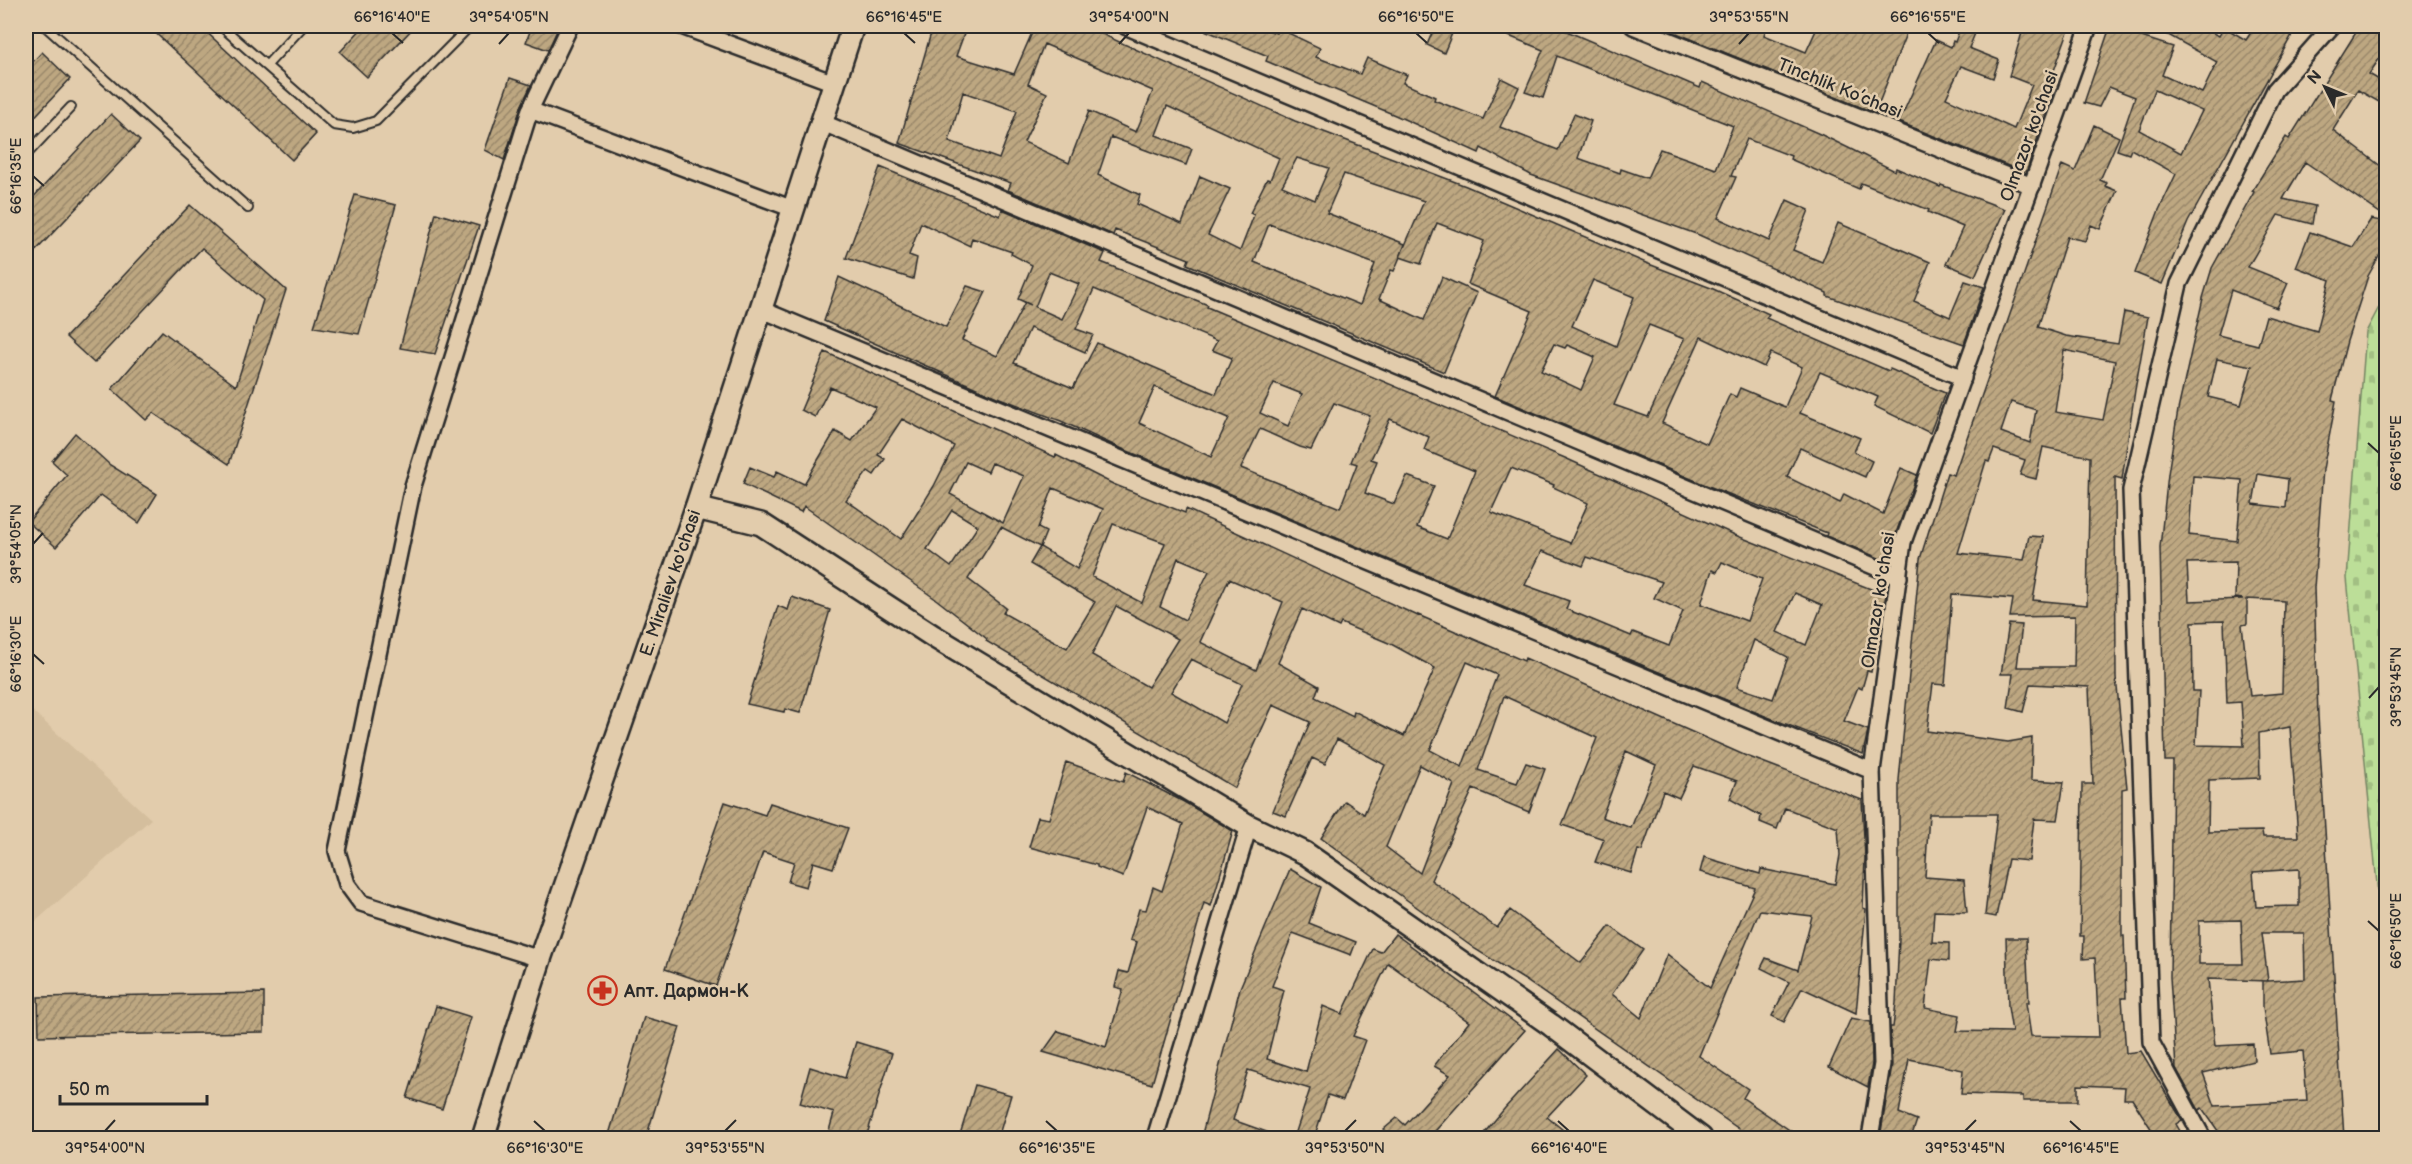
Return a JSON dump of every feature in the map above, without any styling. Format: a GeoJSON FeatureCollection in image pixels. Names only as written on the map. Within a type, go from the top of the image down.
{"type":"FeatureCollection","features":[{"type":"Feature","properties":{"kind":"street"},"geometry":{"type":"LineString","coordinates":[[540,959],[360,903],[346,884],[337,851],[413,486],[530,110],[570,26]]}},
{"type":"Feature","properties":{"kind":"street"},"geometry":{"type":"LineString","coordinates":[[689,26],[834,83]]}},
{"type":"Feature","properties":{"kind":"street","name":"E. Miraliev ko'chasi"},"geometry":{"type":"LineString","coordinates":[[483,1138],[540,959],[696,508],[853,26]]}},
{"type":"Feature","properties":{"kind":"street"},"geometry":{"type":"LineString","coordinates":[[1125,26],[1963,378]]}},
{"type":"Feature","properties":{"kind":"street","name":"Tinchlik Ko’chasi"},"geometry":{"type":"LineString","coordinates":[[1633,26],[2032,186]]}},
{"type":"Feature","properties":{"kind":"street","name":"Olmazor ko'chasi"},"geometry":{"type":"LineString","coordinates":[[1870,1138],[1882,1064],[1872,771],[1903,542],[2089,26]]}},
{"type":"Feature","properties":{"kind":"street"},"geometry":{"type":"LineString","coordinates":[[2203,1138],[2151,1042],[2131,490],[2179,284],[2275,90],[2332,26]]}},
{"type":"Feature","properties":{"kind":"street"},"geometry":{"type":"LineString","coordinates":[[530,110],[793,210]]}},
{"type":"Feature","properties":{"kind":"street"},"geometry":{"type":"LineString","coordinates":[[821,122],[1899,577]]}},
{"type":"Feature","properties":{"kind":"street"},"geometry":{"type":"LineString","coordinates":[[760,309],[1872,771]]}},
{"type":"Feature","properties":{"kind":"street"},"geometry":{"type":"LineString","coordinates":[[696,508],[761,524],[933,636],[1249,826],[1305,853],[1551,1025],[1701,1138]]}},
{"type":"Feature","properties":{"kind":"street"},"geometry":{"type":"LineString","coordinates":[[1155,1138],[1249,826]]}},
{"type":"Feature","properties":{"kind":"lane"},"geometry":{"type":"LineString","coordinates":[[45,26],[248,208]]}},
{"type":"Feature","properties":{"kind":"lane"},"geometry":{"type":"LineString","coordinates":[[221,26],[334,125],[353,128],[376,121],[470,26]]}},
{"type":"Feature","properties":{"kind":"lane"},"geometry":{"type":"LineString","coordinates":[[267,65],[303,26]]}},
{"type":"Feature","properties":{"kind":"lane"},"geometry":{"type":"LineString","coordinates":[[26,155],[71,107]]}},
{"type":"Feature","properties":{"kind":"shaded area"},"geometry":{"type":"Polygon","coordinates":[[[26,705],[151,819],[26,930],[26,705]]]}},
{"type":"Feature","properties":{"kind":"green space"},"geometry":{"type":"Polygon","coordinates":[[[2386,294],[2386,976],[2347,578],[2366,332],[2386,294]]]}},
{"type":"Feature","properties":{"kind":"building"},"geometry":{"type":"Polygon","coordinates":[[[148,26],[200,26],[316,134],[292,160],[148,26]]]}},
{"type":"Feature","properties":{"kind":"building"},"geometry":{"type":"Polygon","coordinates":[[[364,26],[415,26],[367,77],[340,52],[364,26]]]}},
{"type":"Feature","properties":{"kind":"building"},"geometry":{"type":"Polygon","coordinates":[[[532,26],[559,26],[548,50],[526,42],[532,26]]]}},
{"type":"Feature","properties":{"kind":"building"},"geometry":{"type":"Polygon","coordinates":[[[933,26],[967,26],[956,56],[1014,74],[1035,26],[1084,26],[1295,121],[1466,186],[1646,263],[1711,288],[1769,314],[1766,318],[1945,393],[1930,433],[1874,406],[1878,397],[1820,372],[1800,413],[1860,438],[1854,452],[1872,461],[1865,477],[1800,448],[1787,477],[1840,503],[1844,494],[1883,514],[1901,468],[1917,475],[1886,561],[1826,536],[1827,533],[1701,483],[1495,396],[1532,311],[1468,284],[1484,241],[1437,223],[1421,264],[1400,257],[1394,271],[1391,270],[1379,299],[1424,320],[1442,277],[1477,293],[1444,372],[1187,264],[1189,259],[1115,230],[1113,235],[1008,190],[1011,183],[899,143],[933,26]],[[1044,44],[1028,84],[1047,93],[1024,142],[1069,163],[1089,111],[1136,132],[1153,91],[1044,44]],[[963,92],[949,141],[999,159],[1017,111],[963,92]],[[1167,106],[1156,135],[1192,149],[1186,165],[1111,137],[1098,175],[1140,195],[1137,204],[1182,224],[1200,176],[1230,189],[1208,235],[1240,251],[1254,215],[1250,213],[1267,179],[1270,180],[1279,158],[1167,106]],[[1297,158],[1282,186],[1315,200],[1329,168],[1297,158]],[[1344,174],[1327,213],[1405,244],[1400,257],[1424,201],[1344,174]],[[1269,224],[1254,262],[1360,305],[1375,264],[1269,224]],[[1593,280],[1572,326],[1616,346],[1634,297],[1593,280]],[[1649,325],[1614,405],[1648,417],[1684,339],[1649,325]],[[1701,337],[1662,423],[1707,444],[1730,394],[1736,397],[1740,388],[1785,407],[1802,367],[1771,353],[1764,367],[1701,337]],[[1554,344],[1541,371],[1581,390],[1595,357],[1567,345],[1565,348],[1554,344]]]}},
{"type":"Feature","properties":{"kind":"building"},"geometry":{"type":"Polygon","coordinates":[[[1197,26],[1257,26],[1276,33],[1278,28],[1320,48],[1316,57],[1360,74],[1367,58],[1407,75],[1403,83],[1435,97],[1434,100],[1483,119],[1501,78],[1519,87],[1500,127],[1558,150],[1574,114],[1591,121],[1578,158],[1620,173],[1621,169],[1647,178],[1660,149],[1716,169],[1733,126],[1557,56],[1543,98],[1525,92],[1543,50],[1484,26],[1555,26],[1700,88],[1702,82],[1822,135],[1895,171],[1896,168],[1940,187],[1941,185],[2005,209],[1975,276],[1946,264],[1963,227],[1928,212],[1929,210],[1861,183],[1859,189],[1790,159],[1791,156],[1747,139],[1731,176],[1736,177],[1718,218],[1769,241],[1787,200],[1809,210],[1793,250],[1822,262],[1838,223],[1900,249],[1930,262],[1914,301],[1950,317],[1965,281],[1984,287],[1964,344],[1827,296],[1827,293],[1699,235],[1531,175],[1481,148],[1479,153],[1266,61],[1268,56],[1197,26]]]}},
{"type":"Feature","properties":{"kind":"building"},"geometry":{"type":"Polygon","coordinates":[[[1435,26],[1455,26],[1444,53],[1427,45],[1435,26]]]}},
{"type":"Feature","properties":{"kind":"building"},"geometry":{"type":"Polygon","coordinates":[[[1659,26],[1767,26],[1764,35],[1806,52],[1818,26],[1909,26],[1875,113],[1659,26]]]}},
{"type":"Feature","properties":{"kind":"building"},"geometry":{"type":"Polygon","coordinates":[[[1961,26],[1978,26],[1969,48],[1999,60],[1993,78],[1961,66],[1946,98],[2014,129],[2032,85],[2009,76],[2024,26],[2070,26],[2047,90],[2053,92],[2026,173],[1899,122],[1936,40],[1951,47],[1961,26]]]}},
{"type":"Feature","properties":{"kind":"building"},"geometry":{"type":"Polygon","coordinates":[[[2152,26],[2199,26],[2219,36],[2224,27],[2246,40],[2255,26],[2297,26],[2188,222],[2162,284],[2135,273],[2159,210],[2176,174],[2131,149],[2129,154],[2117,150],[2135,97],[2109,87],[2099,107],[2084,103],[2110,27],[2173,47],[2162,75],[2202,93],[2217,62],[2152,26]],[[2155,90],[2139,130],[2181,153],[2202,111],[2155,90]]]}},
{"type":"Feature","properties":{"kind":"building"},"geometry":{"type":"Polygon","coordinates":[[[2360,26],[2386,26],[2386,49],[2369,74],[2386,84],[2386,106],[2358,90],[2333,130],[2386,170],[2386,217],[2305,162],[2283,199],[2315,206],[2312,224],[2278,215],[2248,267],[2288,283],[2277,308],[2231,290],[2218,335],[2258,345],[2266,316],[2317,331],[2330,280],[2296,267],[2310,232],[2353,247],[2371,219],[2386,222],[2386,244],[2368,276],[2347,341],[2332,400],[2336,401],[2323,469],[2314,588],[2318,716],[2344,1138],[2292,1138],[2291,1134],[2258,1136],[2259,1138],[2223,1138],[2202,1108],[2199,1110],[2176,1068],[2170,977],[2173,761],[2165,761],[2160,547],[2178,410],[2212,268],[2254,192],[2252,191],[2286,137],[2289,139],[2360,26]],[[2217,359],[2208,397],[2241,405],[2252,366],[2217,359]],[[2258,474],[2253,504],[2286,508],[2288,479],[2258,474]],[[2193,476],[2189,535],[2237,541],[2242,480],[2193,476]],[[2236,562],[2187,563],[2189,601],[2243,599],[2235,598],[2236,562]],[[2247,599],[2247,624],[2242,625],[2250,696],[2282,693],[2284,601],[2247,599]],[[2224,621],[2192,622],[2193,691],[2199,691],[2196,745],[2244,746],[2241,702],[2227,703],[2224,621]],[[2290,727],[2259,733],[2260,778],[2209,780],[2208,832],[2262,831],[2263,837],[2298,837],[2290,727]],[[2299,869],[2253,872],[2256,907],[2299,906],[2299,869]],[[2241,920],[2199,921],[2199,964],[2243,964],[2241,920]],[[2262,933],[2268,981],[2305,979],[2304,933],[2262,933]],[[2208,979],[2215,1046],[2253,1044],[2254,1061],[2203,1073],[2215,1106],[2307,1101],[2303,1051],[2270,1054],[2263,1007],[2263,981],[2268,981],[2208,979]]]}},
{"type":"Feature","properties":{"kind":"building"},"geometry":{"type":"Polygon","coordinates":[[[42,52],[70,79],[26,126],[26,69],[42,52]]]}},
{"type":"Feature","properties":{"kind":"building"},"geometry":{"type":"Polygon","coordinates":[[[510,78],[531,85],[521,107],[504,160],[485,150],[510,78]]]}},
{"type":"Feature","properties":{"kind":"building"},"geometry":{"type":"Polygon","coordinates":[[[111,114],[140,141],[26,261],[26,205],[111,114]]]}},
{"type":"Feature","properties":{"kind":"building"},"geometry":{"type":"Polygon","coordinates":[[[2094,125],[2119,137],[2100,180],[2107,183],[2105,186],[2117,191],[2100,229],[2091,225],[2085,241],[2067,237],[2038,327],[2066,336],[2118,344],[2124,312],[2148,317],[2122,479],[2115,477],[2116,677],[2127,788],[2122,789],[2122,936],[2124,936],[2126,998],[2122,998],[2126,1053],[2141,1051],[2182,1120],[2176,1124],[2184,1138],[2157,1138],[2132,1099],[2124,1099],[2125,1087],[2078,1085],[2078,1101],[2023,1101],[2023,1096],[1961,1094],[1963,1070],[1909,1059],[1899,1113],[1917,1120],[1911,1138],[1880,1138],[1892,1065],[1890,1027],[1893,1027],[1896,1003],[1899,939],[1899,780],[1920,559],[1947,473],[1954,475],[2062,165],[2075,171],[2094,125]],[[2064,350],[2055,412],[2103,420],[2115,361],[2064,350]],[[2011,402],[2001,432],[2030,443],[2036,410],[2011,402]],[[2043,447],[2036,479],[2020,475],[2025,460],[1994,449],[1989,462],[1986,461],[1958,553],[2024,560],[2029,536],[2044,537],[2033,600],[2087,605],[2090,457],[2043,447]],[[1952,594],[1945,685],[1933,684],[1927,731],[2008,742],[2032,738],[2031,780],[2064,782],[2058,820],[2034,819],[2029,861],[2008,859],[1996,917],[1985,915],[1997,814],[1929,814],[1925,877],[1964,880],[1967,912],[1934,911],[1932,942],[1949,943],[1949,961],[1931,959],[1925,1008],[1960,1015],[1957,1031],[2012,1032],[2008,1007],[2006,938],[2026,938],[2029,1003],[2026,1003],[2031,1036],[2099,1037],[2095,958],[2083,959],[2084,936],[2080,936],[2082,784],[2093,784],[2089,687],[2030,684],[2023,712],[2008,708],[2013,674],[2001,674],[2009,624],[2022,625],[2017,667],[2074,667],[2075,616],[2010,617],[2013,599],[1952,594]]]}},
{"type":"Feature","properties":{"kind":"building"},"geometry":{"type":"Polygon","coordinates":[[[880,167],[1000,216],[1002,209],[1105,253],[1101,262],[1208,305],[1207,307],[1565,458],[1735,535],[1886,595],[1871,672],[1867,671],[1862,689],[1858,687],[1844,721],[1868,730],[1863,754],[1760,714],[1118,447],[1061,421],[997,397],[824,321],[839,277],[946,327],[967,286],[986,292],[962,340],[997,356],[1025,302],[1018,299],[1032,265],[1011,254],[1012,252],[972,238],[970,246],[921,223],[909,255],[917,258],[913,279],[846,258],[880,167]],[[1049,272],[1035,307],[1062,319],[1079,284],[1049,272]],[[1094,289],[1076,329],[1093,335],[1085,352],[1030,328],[1014,363],[1073,388],[1097,343],[1216,394],[1232,358],[1212,350],[1217,341],[1094,289]],[[1274,383],[1260,413],[1288,426],[1302,394],[1274,383]],[[1155,387],[1139,423],[1211,457],[1229,418],[1155,387]],[[1334,403],[1311,450],[1260,429],[1241,468],[1340,508],[1357,464],[1351,462],[1370,416],[1334,403]],[[1390,419],[1371,459],[1377,461],[1365,493],[1394,504],[1407,476],[1434,486],[1417,527],[1447,539],[1475,471],[1424,450],[1429,437],[1390,419]],[[1511,468],[1491,512],[1570,543],[1588,503],[1553,487],[1554,485],[1511,468]],[[1542,551],[1525,585],[1569,601],[1566,609],[1631,636],[1633,632],[1669,646],[1683,611],[1654,598],[1662,582],[1587,557],[1583,566],[1542,551]],[[1722,562],[1717,572],[1712,570],[1701,604],[1747,621],[1762,579],[1722,562]],[[1795,593],[1777,632],[1806,645],[1822,605],[1795,593]],[[1754,640],[1737,687],[1773,699],[1788,657],[1754,640]]]}},
{"type":"Feature","properties":{"kind":"building"},"geometry":{"type":"Polygon","coordinates":[[[355,195],[396,205],[359,334],[314,327],[355,195]]]}},
{"type":"Feature","properties":{"kind":"building"},"geometry":{"type":"Polygon","coordinates":[[[190,205],[286,290],[229,464],[153,413],[146,420],[112,389],[162,331],[236,386],[263,300],[202,248],[94,363],[66,337],[190,205]]]}},
{"type":"Feature","properties":{"kind":"building"},"geometry":{"type":"Polygon","coordinates":[[[436,213],[479,226],[435,354],[400,348],[436,213]]]}},
{"type":"Feature","properties":{"kind":"building"},"geometry":{"type":"Polygon","coordinates":[[[825,352],[1055,457],[1056,455],[1113,484],[1185,513],[1186,509],[1418,616],[1524,661],[1525,658],[1744,755],[1862,800],[1865,858],[1863,908],[1866,909],[1856,1013],[1802,988],[1784,1022],[1772,1016],[1789,982],[1761,968],[1766,958],[1798,970],[1812,916],[1760,910],[1699,1056],[1748,1089],[1743,1098],[1801,1138],[1752,1138],[1525,980],[1475,949],[1321,838],[1345,801],[1364,814],[1385,765],[1337,739],[1325,764],[1312,758],[1286,816],[1273,811],[1310,722],[1273,705],[1235,788],[986,641],[987,639],[937,600],[804,506],[801,512],[743,484],[750,467],[774,477],[777,471],[804,484],[835,431],[852,441],[876,407],[830,387],[815,417],[801,410],[825,352]],[[902,419],[878,455],[885,459],[874,475],[868,471],[846,500],[901,539],[934,486],[954,446],[902,419]],[[966,462],[950,494],[1003,523],[1024,476],[992,463],[988,472],[966,462]],[[1053,488],[1038,528],[1046,532],[1040,547],[1077,569],[1103,509],[1053,488]],[[952,510],[927,549],[951,567],[978,526],[952,510]],[[1113,524],[1092,577],[1142,603],[1165,543],[1113,524]],[[1001,527],[968,579],[1006,608],[1003,613],[1067,648],[1095,602],[1030,564],[1040,547],[1001,527]],[[1178,558],[1160,607],[1185,620],[1209,571],[1178,558]],[[1229,579],[1200,642],[1256,670],[1283,602],[1229,579]],[[1116,606],[1092,655],[1148,687],[1178,639],[1116,606]],[[1302,609],[1278,663],[1319,686],[1315,697],[1353,716],[1354,711],[1404,736],[1435,668],[1391,644],[1341,623],[1339,627],[1302,609]],[[1191,659],[1171,692],[1224,723],[1242,684],[1191,659]],[[1467,662],[1430,750],[1462,767],[1497,675],[1467,662]],[[1504,696],[1478,770],[1517,783],[1526,763],[1545,769],[1529,812],[1473,789],[1431,880],[1497,928],[1510,910],[1581,963],[1610,926],[1643,950],[1612,994],[1641,1018],[1667,954],[1710,988],[1755,888],[1700,872],[1704,857],[1760,874],[1761,869],[1835,884],[1840,855],[1838,828],[1785,808],[1777,829],[1760,822],[1761,816],[1730,799],[1737,781],[1694,766],[1679,798],[1663,791],[1642,851],[1638,850],[1631,873],[1595,862],[1604,839],[1562,825],[1597,738],[1504,696]],[[1626,751],[1602,817],[1631,828],[1656,765],[1626,751]],[[1420,765],[1386,847],[1420,873],[1454,784],[1420,765]]]}},
{"type":"Feature","properties":{"kind":"building"},"geometry":{"type":"Polygon","coordinates":[[[75,433],[110,465],[157,494],[139,523],[101,495],[56,547],[28,522],[67,475],[52,461],[75,433]]]}},
{"type":"Feature","properties":{"kind":"building"},"geometry":{"type":"Polygon","coordinates":[[[792,597],[830,610],[800,713],[747,704],[778,606],[788,610],[792,597]]]}},
{"type":"Feature","properties":{"kind":"building"},"geometry":{"type":"Polygon","coordinates":[[[1066,762],[1123,782],[1126,772],[1233,831],[1211,906],[1204,903],[1152,1084],[1043,1052],[1058,1031],[1106,1047],[1123,989],[1115,987],[1119,971],[1128,973],[1137,942],[1130,940],[1139,909],[1146,910],[1153,887],[1162,891],[1183,824],[1147,807],[1123,877],[1097,867],[1097,865],[1029,847],[1038,817],[1049,819],[1066,762]]]}},
{"type":"Feature","properties":{"kind":"building"},"geometry":{"type":"Polygon","coordinates":[[[725,802],[765,815],[770,803],[848,828],[833,868],[813,862],[806,887],[788,882],[794,862],[763,852],[716,986],[665,969],[725,802]]]}},
{"type":"Feature","properties":{"kind":"building"},"geometry":{"type":"Polygon","coordinates":[[[1290,869],[1321,887],[1309,923],[1356,942],[1351,955],[1293,933],[1272,986],[1284,990],[1267,1059],[1306,1072],[1323,1006],[1342,1014],[1373,949],[1381,952],[1395,934],[1525,1030],[1429,1138],[1392,1138],[1384,1129],[1397,1118],[1405,1125],[1450,1075],[1434,1066],[1469,1022],[1388,963],[1353,1036],[1365,1040],[1343,1100],[1328,1095],[1314,1138],[1294,1138],[1310,1089],[1248,1070],[1233,1120],[1278,1136],[1278,1138],[1201,1138],[1240,988],[1290,869]]]}},
{"type":"Feature","properties":{"kind":"building"},"geometry":{"type":"Polygon","coordinates":[[[264,993],[264,1032],[39,1036],[38,997],[264,993]]]}},
{"type":"Feature","properties":{"kind":"building"},"geometry":{"type":"Polygon","coordinates":[[[436,1006],[471,1017],[442,1109],[407,1098],[436,1006]]]}},
{"type":"Feature","properties":{"kind":"building"},"geometry":{"type":"Polygon","coordinates":[[[644,1017],[680,1027],[646,1138],[608,1138],[644,1017]]]}},
{"type":"Feature","properties":{"kind":"building"},"geometry":{"type":"Polygon","coordinates":[[[1851,1018],[1871,1022],[1872,1063],[1868,1087],[1829,1067],[1851,1018]]]}},
{"type":"Feature","properties":{"kind":"building"},"geometry":{"type":"Polygon","coordinates":[[[856,1042],[892,1053],[866,1138],[827,1138],[834,1113],[800,1103],[810,1067],[845,1078],[856,1042]]]}},
{"type":"Feature","properties":{"kind":"building"},"geometry":{"type":"Polygon","coordinates":[[[1559,1049],[1586,1075],[1547,1117],[1573,1138],[1480,1138],[1505,1108],[1559,1049]]]}},
{"type":"Feature","properties":{"kind":"building"},"geometry":{"type":"Polygon","coordinates":[[[975,1085],[1011,1095],[998,1138],[959,1138],[975,1085]]]}},
{"type":"Feature","properties":{"kind":"place","name":"Апт. Дармон-К"},"geometry":{"type":"Point","coordinates":[603,991]}}]}
